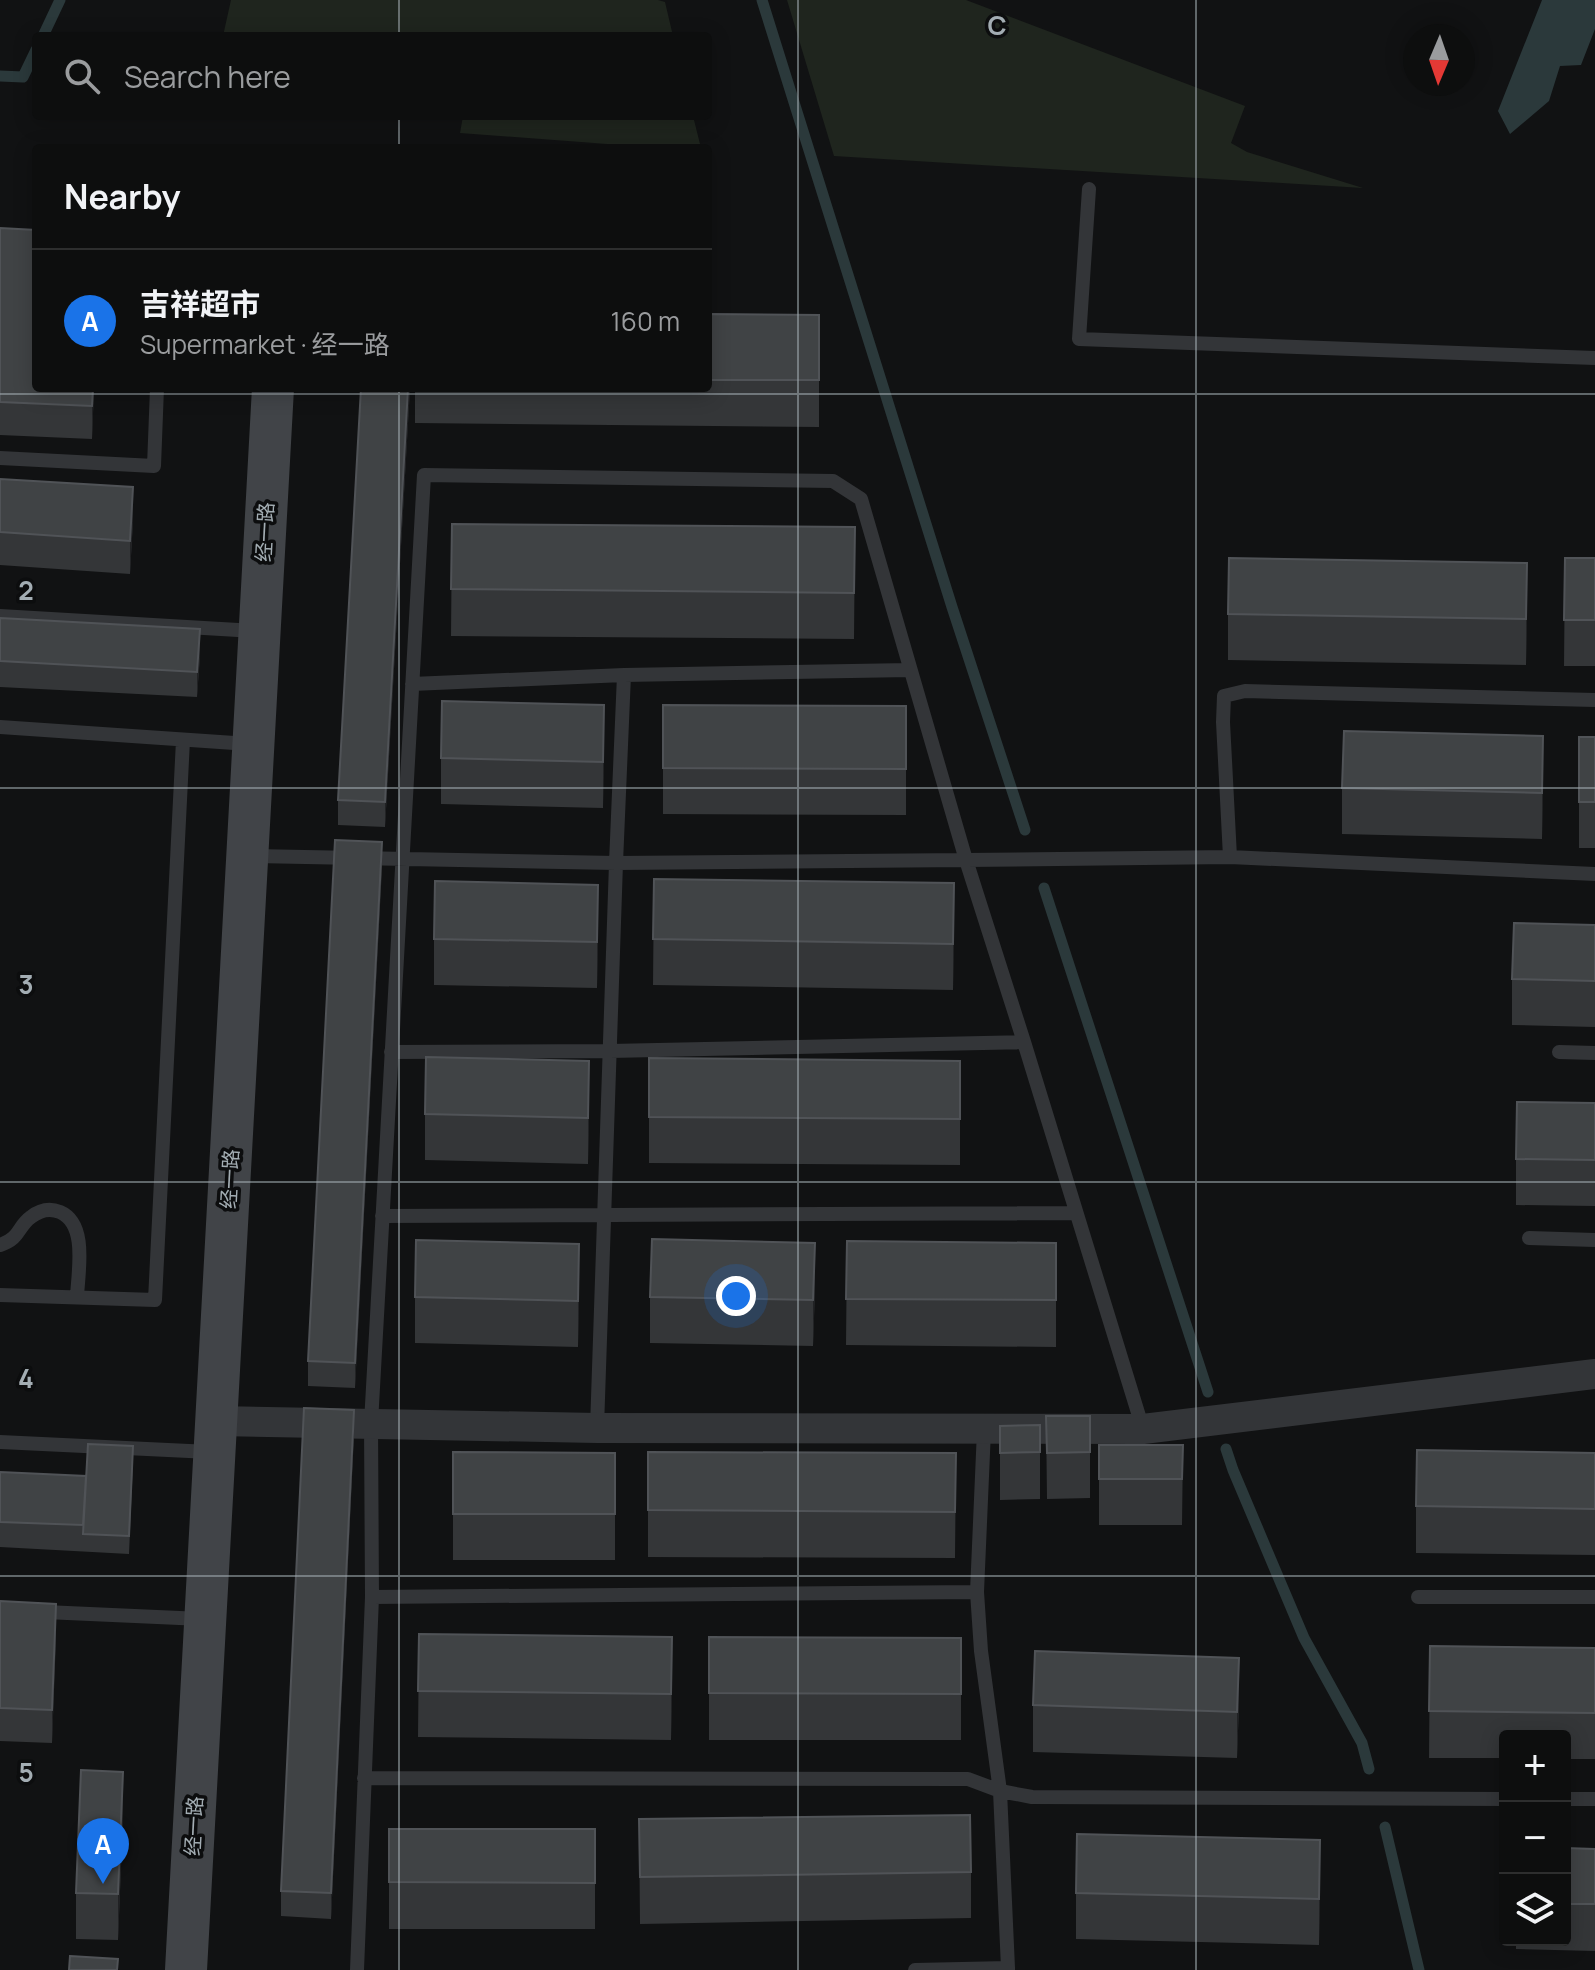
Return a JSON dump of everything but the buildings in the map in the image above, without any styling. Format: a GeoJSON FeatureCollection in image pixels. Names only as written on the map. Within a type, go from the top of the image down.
{"type":"FeatureCollection","features":[{"type":"Feature","properties":{"kind":"street","name":"经一路"},"geometry":{"type":"LineString","coordinates":[[186,1970],[273,392]]}},
{"type":"Feature","properties":{"kind":"street"},"geometry":{"type":"LineString","coordinates":[[216,1437],[371,1423],[597,1428],[1143,1429],[1595,1374]]}},
{"type":"Feature","properties":{"kind":"lane"},"geometry":{"type":"LineString","coordinates":[[1089,189],[1079,339],[1595,358]]}},
{"type":"Feature","properties":{"kind":"lane"},"geometry":{"type":"LineString","coordinates":[[0,458],[154,466],[157,392]]}},
{"type":"Feature","properties":{"kind":"lane"},"geometry":{"type":"LineString","coordinates":[[357,1970],[372,1597],[371,1423],[424,475],[833,481],[861,499],[966,860],[1143,1429]]}},
{"type":"Feature","properties":{"kind":"lane"},"geometry":{"type":"LineString","coordinates":[[0,616],[259,631]]}},
{"type":"Feature","properties":{"kind":"lane"},"geometry":{"type":"LineString","coordinates":[[412,684],[624,675],[910,670]]}},
{"type":"Feature","properties":{"kind":"lane"},"geometry":{"type":"LineString","coordinates":[[597,1428],[624,675]]}},
{"type":"Feature","properties":{"kind":"lane"},"geometry":{"type":"LineString","coordinates":[[1230,857],[1224,696],[1245,691],[1595,700]]}},
{"type":"Feature","properties":{"kind":"lane"},"geometry":{"type":"LineString","coordinates":[[0,727],[253,744]]}},
{"type":"Feature","properties":{"kind":"lane"},"geometry":{"type":"LineString","coordinates":[[0,1295],[155,1300],[183,740]]}},
{"type":"Feature","properties":{"kind":"lane"},"geometry":{"type":"LineString","coordinates":[[247,856],[616,863],[1230,857],[1595,874]]}},
{"type":"Feature","properties":{"kind":"lane"},"geometry":{"type":"LineString","coordinates":[[391,1052],[610,1051],[1024,1042]]}},
{"type":"Feature","properties":{"kind":"lane"},"geometry":{"type":"LineString","coordinates":[[1559,1052],[1595,1053]]}},
{"type":"Feature","properties":{"kind":"lane"},"geometry":{"type":"LineString","coordinates":[[0,1245],[15,1238],[28,1218],[41,1211],[55,1210],[67,1215],[76,1226],[79,1238],[77,1297]]}},
{"type":"Feature","properties":{"kind":"lane"},"geometry":{"type":"LineString","coordinates":[[382,1216],[1075,1213]]}},
{"type":"Feature","properties":{"kind":"lane"},"geometry":{"type":"LineString","coordinates":[[1529,1238],[1595,1240]]}},
{"type":"Feature","properties":{"kind":"lane"},"geometry":{"type":"LineString","coordinates":[[915,1970],[1008,1969],[1000,1791],[981,1651],[977,1592],[984,1430]]}},
{"type":"Feature","properties":{"kind":"lane"},"geometry":{"type":"LineString","coordinates":[[0,1442],[216,1437]]}},
{"type":"Feature","properties":{"kind":"lane"},"geometry":{"type":"LineString","coordinates":[[372,1597],[977,1592]]}},
{"type":"Feature","properties":{"kind":"lane"},"geometry":{"type":"LineString","coordinates":[[1418,1597],[1595,1597]]}},
{"type":"Feature","properties":{"kind":"lane"},"geometry":{"type":"LineString","coordinates":[[0,1610],[206,1619]]}},
{"type":"Feature","properties":{"kind":"lane"},"geometry":{"type":"LineString","coordinates":[[364,1778],[968,1779],[1000,1791],[1032,1797],[1499,1799]]}},
{"type":"Feature","properties":{"kind":"lane"},"geometry":{"type":"LineString","coordinates":[[1571,1799],[1595,1799]]}},
{"type":"Feature","properties":{"kind":"shaded area"},"geometry":{"type":"Polygon","coordinates":[[[231,0],[658,0],[665,2],[672,32],[224,32],[231,0]]]}},
{"type":"Feature","properties":{"kind":"shaded area"},"geometry":{"type":"Polygon","coordinates":[[[787,0],[966,0],[1245,106],[1231,143],[1247,152],[1363,188],[834,156],[787,0]]]}},
{"type":"Feature","properties":{"kind":"shaded area"},"geometry":{"type":"Polygon","coordinates":[[[1542,0],[1595,0],[1595,29],[1581,65],[1560,66],[1549,101],[1510,134],[1498,111],[1542,0]]]}},
{"type":"Feature","properties":{"kind":"shaded area"},"geometry":{"type":"Polygon","coordinates":[[[462,120],[694,120],[700,144],[607,144],[460,133],[462,120]]]}},
{"type":"Feature","properties":{"kind":"waterway"},"geometry":{"type":"LineString","coordinates":[[45,32],[60,0]]}},
{"type":"Feature","properties":{"kind":"waterway"},"geometry":{"type":"LineString","coordinates":[[762,0],[1025,830]]}},
{"type":"Feature","properties":{"kind":"waterway"},"geometry":{"type":"LineString","coordinates":[[0,76],[23,77],[32,58]]}},
{"type":"Feature","properties":{"kind":"waterway"},"geometry":{"type":"LineString","coordinates":[[1044,888],[1208,1392]]}},
{"type":"Feature","properties":{"kind":"waterway"},"geometry":{"type":"LineString","coordinates":[[1226,1449],[1304,1638],[1362,1743],[1369,1769]]}},
{"type":"Feature","properties":{"kind":"waterway"},"geometry":{"type":"LineString","coordinates":[[1385,1827],[1419,1970]]}},
{"type":"Feature","properties":{"kind":"place","name":"吉祥超市"},"geometry":{"type":"Point","coordinates":[103,1884]}}]}
